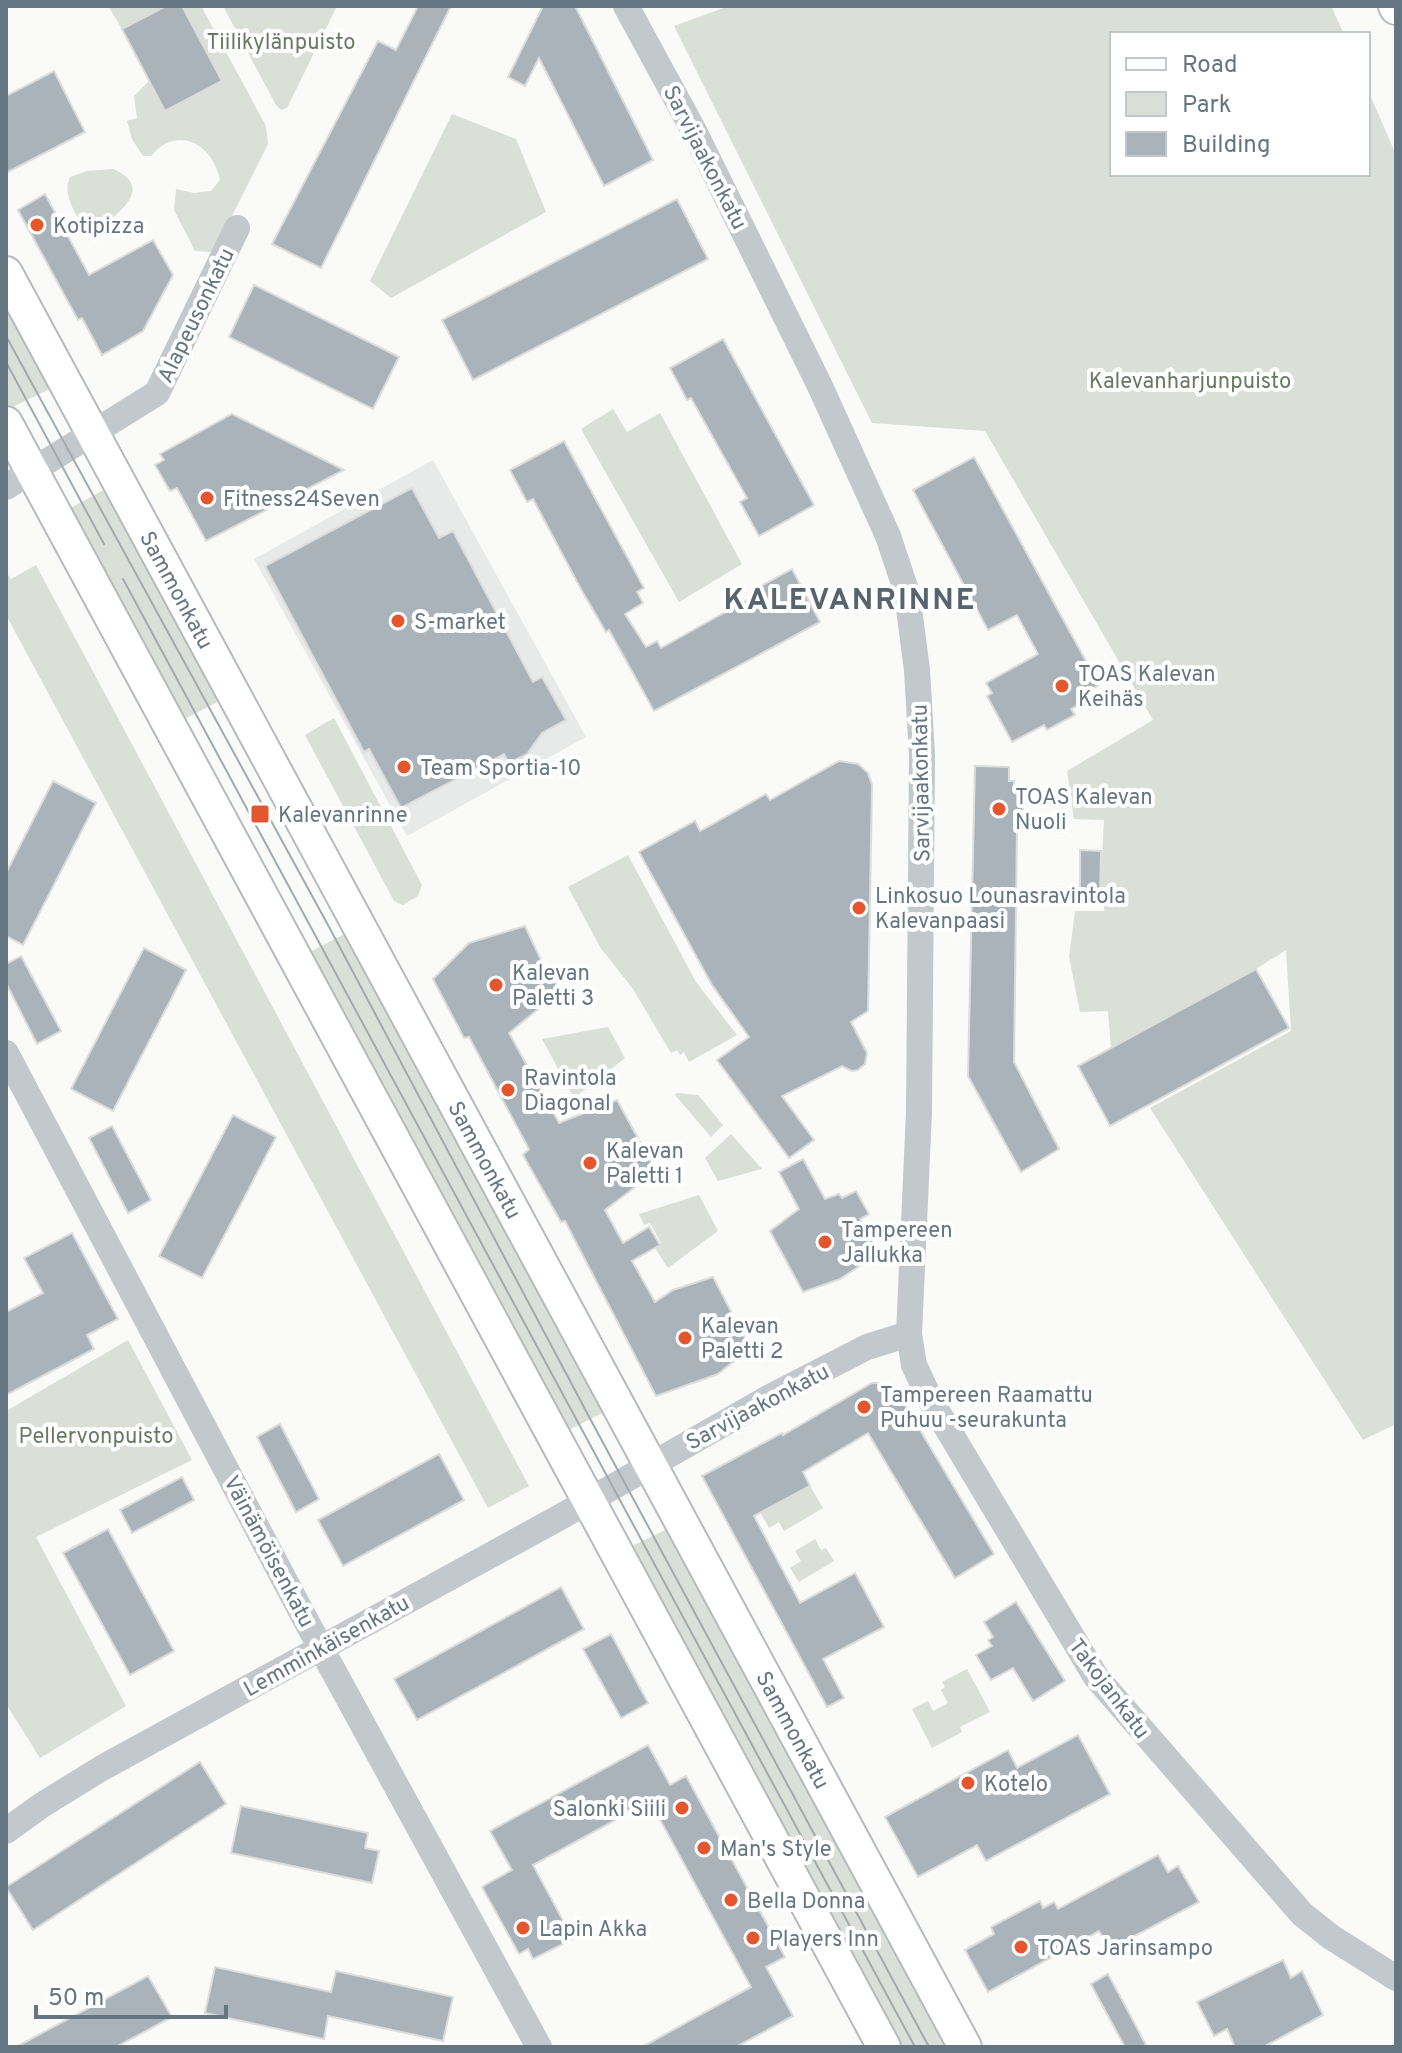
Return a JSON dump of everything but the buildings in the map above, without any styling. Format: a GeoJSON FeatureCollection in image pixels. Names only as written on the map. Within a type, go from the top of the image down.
{"type":"FeatureCollection","features":[{"type":"Feature","properties":{"kind":"main road","name":"Sammonkatu"},"geometry":{"type":"LineString","coordinates":[[6,273],[79,440],[649,1464],[965,2047]]}},
{"type":"Feature","properties":{"kind":"main road"},"geometry":{"type":"LineString","coordinates":[[6,423],[19,479],[438,1226],[884,2047]]}},
{"type":"Feature","properties":{"kind":"street","name":"Sarvijaakonkatu"},"geometry":{"type":"LineString","coordinates":[[626,6],[694,131],[819,384],[888,536],[907,593],[917,670],[922,755],[919,1112],[909,1334],[867,1347],[649,1464]]}},
{"type":"Feature","properties":{"kind":"street","name":"Alapeusonkatu"},"geometry":{"type":"LineString","coordinates":[[19,479],[157,393],[237,228]]}},
{"type":"Feature","properties":{"kind":"street","name":"Väinämöisenkatu"},"geometry":{"type":"LineString","coordinates":[[6,1053],[321,1648],[539,2047]]}},
{"type":"Feature","properties":{"kind":"street","name":"Takojankatu"},"geometry":{"type":"LineString","coordinates":[[909,1334],[914,1365],[931,1401],[1096,1677],[1302,1914],[1331,1937],[1396,1978]]}},
{"type":"Feature","properties":{"kind":"street","name":"Lemminkäisenkatu"},"geometry":{"type":"LineString","coordinates":[[6,1831],[102,1768],[589,1501],[649,1464]]}},
{"type":"Feature","properties":{"kind":"shaded area","name":"S-market"},"geometry":{"type":"Polygon","coordinates":[[[433,460],[586,737],[407,836],[254,559],[433,460]]]}},
{"type":"Feature","properties":{"kind":"green space"},"geometry":{"type":"Polygon","coordinates":[[[108,6],[166,6],[122,29],[108,6]]]}},
{"type":"Feature","properties":{"kind":"green space"},"geometry":{"type":"Polygon","coordinates":[[[182,6],[201,6],[266,126],[268,144],[214,252],[195,251],[174,210],[176,189],[194,193],[211,191],[220,180],[210,157],[193,142],[182,140],[161,146],[151,156],[143,156],[132,139],[127,121],[137,118],[134,96],[149,81],[165,111],[222,81],[182,6]]]}},
{"type":"Feature","properties":{"kind":"green space","name":"Tiilikylänpuisto"},"geometry":{"type":"Polygon","coordinates":[[[223,6],[337,6],[287,108],[281,110],[276,105],[223,6]]]}},
{"type":"Feature","properties":{"kind":"green space","name":"Kalevanharjunpuisto"},"geometry":{"type":"Polygon","coordinates":[[[729,6],[1331,6],[1343,32],[1110,32],[1110,176],[1370,176],[1370,95],[1396,155],[1396,1424],[1363,1440],[1150,1108],[1291,1031],[1286,950],[1111,1048],[1108,1011],[1080,1012],[1069,957],[1075,911],[1105,911],[1100,897],[1104,820],[1074,819],[1067,771],[1153,720],[985,431],[872,423],[674,26],[729,6]]]}},
{"type":"Feature","properties":{"kind":"green space"},"geometry":{"type":"Polygon","coordinates":[[[452,114],[516,139],[546,212],[391,298],[370,281],[452,114]]]}},
{"type":"Feature","properties":{"kind":"green space"},"geometry":{"type":"Polygon","coordinates":[[[114,169],[130,181],[133,189],[131,196],[119,212],[89,236],[69,200],[70,177],[87,171],[114,169]]]}},
{"type":"Feature","properties":{"kind":"green space"},"geometry":{"type":"Polygon","coordinates":[[[6,292],[56,386],[8,409],[6,406],[6,292]]]}},
{"type":"Feature","properties":{"kind":"green space"},"geometry":{"type":"Polygon","coordinates":[[[613,409],[627,432],[660,413],[742,564],[679,602],[581,429],[613,409]]]}},
{"type":"Feature","properties":{"kind":"green space"},"geometry":{"type":"Polygon","coordinates":[[[107,488],[225,698],[179,722],[67,510],[107,488]]]}},
{"type":"Feature","properties":{"kind":"green space"},"geometry":{"type":"Polygon","coordinates":[[[36,565],[529,1486],[488,1508],[6,615],[6,572],[11,579],[36,565]]]}},
{"type":"Feature","properties":{"kind":"green space"},"geometry":{"type":"Polygon","coordinates":[[[334,718],[422,885],[418,896],[403,905],[394,901],[305,735],[334,718]]]}},
{"type":"Feature","properties":{"kind":"green space"},"geometry":{"type":"Polygon","coordinates":[[[628,855],[696,982],[737,1035],[689,1062],[684,1052],[680,1055],[677,1050],[671,1053],[633,989],[600,947],[568,887],[628,855]]]}},
{"type":"Feature","properties":{"kind":"green space"},"geometry":{"type":"Polygon","coordinates":[[[352,930],[608,1410],[565,1432],[304,955],[352,930]]]}},
{"type":"Feature","properties":{"kind":"green space"},"geometry":{"type":"Polygon","coordinates":[[[608,1027],[625,1058],[574,1098],[542,1039],[608,1027]]]}},
{"type":"Feature","properties":{"kind":"green space"},"geometry":{"type":"Polygon","coordinates":[[[675,1095],[698,1095],[723,1125],[711,1137],[675,1095]]]}},
{"type":"Feature","properties":{"kind":"green space"},"geometry":{"type":"Polygon","coordinates":[[[731,1134],[762,1169],[718,1181],[705,1158],[731,1134]]]}},
{"type":"Feature","properties":{"kind":"green space"},"geometry":{"type":"Polygon","coordinates":[[[699,1195],[718,1231],[668,1268],[655,1248],[661,1243],[650,1223],[644,1225],[639,1214],[699,1195]]]}},
{"type":"Feature","properties":{"kind":"green space","name":"Pellervonpuisto"},"geometry":{"type":"Polygon","coordinates":[[[128,1340],[192,1460],[36,1537],[126,1706],[40,1758],[6,1704],[6,1411],[128,1340]]]}},
{"type":"Feature","properties":{"kind":"green space"},"geometry":{"type":"Polygon","coordinates":[[[810,1486],[823,1508],[784,1531],[779,1522],[769,1528],[760,1512],[810,1486]]]}},
{"type":"Feature","properties":{"kind":"green space"},"geometry":{"type":"Polygon","coordinates":[[[667,1529],[742,1668],[779,1726],[954,2047],[894,2047],[626,1549],[667,1529]]]}},
{"type":"Feature","properties":{"kind":"green space"},"geometry":{"type":"Polygon","coordinates":[[[815,1539],[821,1550],[826,1548],[834,1561],[799,1582],[790,1568],[801,1561],[795,1551],[815,1539]]]}},
{"type":"Feature","properties":{"kind":"green space"},"geometry":{"type":"Polygon","coordinates":[[[967,1669],[990,1712],[960,1727],[962,1732],[932,1748],[912,1709],[928,1701],[933,1711],[948,1703],[941,1690],[945,1687],[942,1682],[967,1669]]]}},
{"type":"Feature","properties":{"kind":"tram line"},"geometry":{"type":"LineString","coordinates":[[6,336],[328,925],[929,2047]]}},
{"type":"Feature","properties":{"kind":"tram line"},"geometry":{"type":"LineString","coordinates":[[6,362],[104,544]]}},
{"type":"Feature","properties":{"kind":"tram line"},"geometry":{"type":"LineString","coordinates":[[123,579],[915,2047]]}},
{"type":"Feature","properties":{"kind":"place","name":"Kotipizza"},"geometry":{"type":"Point","coordinates":[37,225]}},
{"type":"Feature","properties":{"kind":"place","name":"Fitness24Seven"},"geometry":{"type":"Point","coordinates":[207,498]}},
{"type":"Feature","properties":{"kind":"place","name":"S-market"},"geometry":{"type":"Point","coordinates":[398,621]}},
{"type":"Feature","properties":{"kind":"place","name":"TOAS Kalevan Keihäs"},"geometry":{"type":"Point","coordinates":[1062,686]}},
{"type":"Feature","properties":{"kind":"place","name":"Team Sportia-10"},"geometry":{"type":"Point","coordinates":[404,767]}},
{"type":"Feature","properties":{"kind":"place","name":"TOAS Kalevan Nuoli"},"geometry":{"type":"Point","coordinates":[999,809]}},
{"type":"Feature","properties":{"kind":"place","name":"Kalevanrinne"},"geometry":{"type":"Point","coordinates":[260,814]}},
{"type":"Feature","properties":{"kind":"place","name":"Linkosuo Lounasravintola Kalevanpaasi"},"geometry":{"type":"Point","coordinates":[859,908]}},
{"type":"Feature","properties":{"kind":"place","name":"Kalevan Paletti 3"},"geometry":{"type":"Point","coordinates":[496,985]}},
{"type":"Feature","properties":{"kind":"place","name":"Ravintola Diagonal"},"geometry":{"type":"Point","coordinates":[508,1090]}},
{"type":"Feature","properties":{"kind":"place","name":"Kalevan Paletti 1"},"geometry":{"type":"Point","coordinates":[590,1163]}},
{"type":"Feature","properties":{"kind":"place","name":"Tampereen Jallukka"},"geometry":{"type":"Point","coordinates":[825,1242]}},
{"type":"Feature","properties":{"kind":"place","name":"Kalevan Paletti 2"},"geometry":{"type":"Point","coordinates":[685,1338]}},
{"type":"Feature","properties":{"kind":"place","name":"Tampereen Raamattu Puhuu -seurakunta"},"geometry":{"type":"Point","coordinates":[864,1407]}},
{"type":"Feature","properties":{"kind":"place","name":"Kotelo"},"geometry":{"type":"Point","coordinates":[968,1783]}},
{"type":"Feature","properties":{"kind":"place","name":"Salonki Siili"},"geometry":{"type":"Point","coordinates":[682,1808]}},
{"type":"Feature","properties":{"kind":"place","name":"Man's Style"},"geometry":{"type":"Point","coordinates":[704,1848]}},
{"type":"Feature","properties":{"kind":"place","name":"Bella Donna"},"geometry":{"type":"Point","coordinates":[731,1900]}},
{"type":"Feature","properties":{"kind":"place","name":"Lapin Akka"},"geometry":{"type":"Point","coordinates":[523,1928]}},
{"type":"Feature","properties":{"kind":"place","name":"Players Inn"},"geometry":{"type":"Point","coordinates":[753,1938]}},
{"type":"Feature","properties":{"kind":"place","name":"TOAS Jarinsampo"},"geometry":{"type":"Point","coordinates":[1021,1947]}},
{"type":"Feature","properties":{"kind":"district","name":"KALEVANRINNE"},"geometry":{"type":"Point","coordinates":[850,599]}}]}
